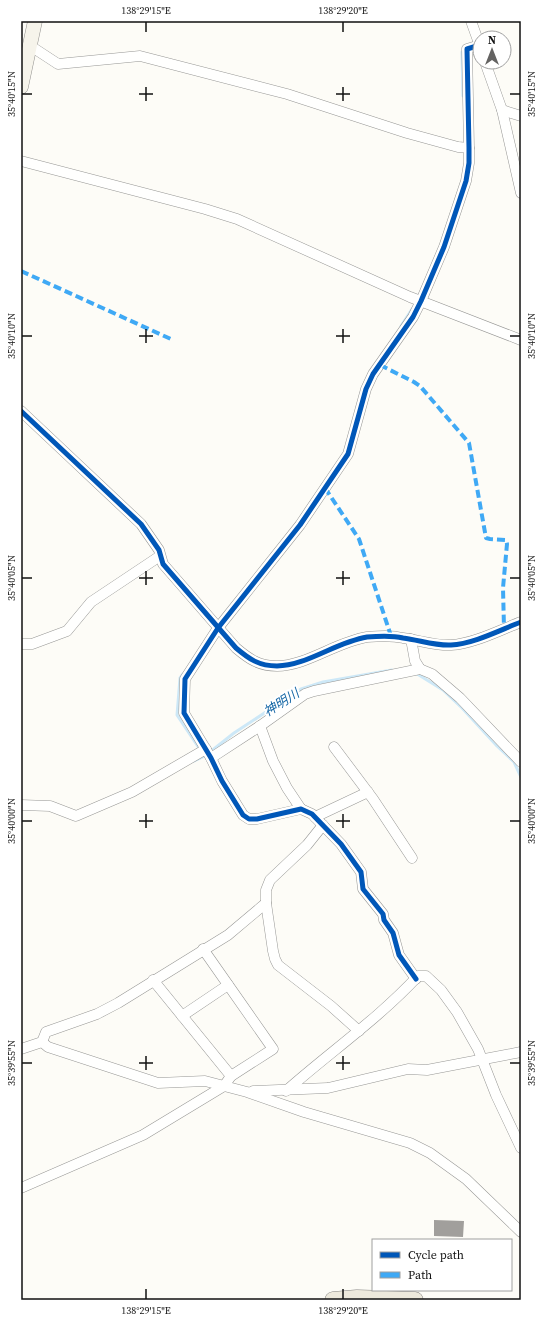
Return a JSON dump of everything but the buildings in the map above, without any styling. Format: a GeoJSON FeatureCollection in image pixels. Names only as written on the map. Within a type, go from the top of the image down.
{"type":"FeatureCollection","features":[{"type":"Feature","properties":{"kind":"main road"},"geometry":{"type":"LineString","coordinates":[[333,1300],[357,1298],[415,1300]]}},
{"type":"Feature","properties":{"kind":"street"},"geometry":{"type":"LineString","coordinates":[[21,87],[35,21]]}},
{"type":"Feature","properties":{"kind":"street"},"geometry":{"type":"LineString","coordinates":[[29,45],[58,64],[140,56],[287,94],[407,133],[458,147],[469,148]]}},
{"type":"Feature","properties":{"kind":"street"},"geometry":{"type":"LineString","coordinates":[[301,809],[257,819],[249,819],[243,815],[184,713],[185,678],[218,628],[300,525],[348,454],[366,389],[373,374],[413,317],[421,301],[444,247],[466,180],[469,163],[467,49],[472,48]]}},
{"type":"Feature","properties":{"kind":"street"},"geometry":{"type":"LineString","coordinates":[[488,70],[502,110],[521,193]]}},
{"type":"Feature","properties":{"kind":"street"},"geometry":{"type":"LineString","coordinates":[[502,110],[521,116]]}},
{"type":"Feature","properties":{"kind":"street"},"geometry":{"type":"LineString","coordinates":[[21,161],[205,209],[237,219],[421,301],[521,340]]}},
{"type":"Feature","properties":{"kind":"street"},"geometry":{"type":"LineString","coordinates":[[21,411],[141,524],[159,550],[163,564],[236,648],[249,659],[261,664],[276,666],[291,665],[345,643],[366,638],[386,636],[450,645],[466,643],[521,622]]}},
{"type":"Feature","properties":{"kind":"street"},"geometry":{"type":"LineString","coordinates":[[21,644],[32,644],[66,631],[91,602],[160,556]]}},
{"type":"Feature","properties":{"kind":"street"},"geometry":{"type":"LineString","coordinates":[[411,639],[415,661],[420,669]]}},
{"type":"Feature","properties":{"kind":"street"},"geometry":{"type":"LineString","coordinates":[[211,758],[305,694],[420,669],[432,674],[460,698],[521,762]]}},
{"type":"Feature","properties":{"kind":"street"},"geometry":{"type":"LineString","coordinates":[[260,726],[273,761],[287,788],[301,809],[312,814],[323,825],[341,844],[362,872],[363,889],[383,914],[384,920],[393,933],[399,955],[416,979]]}},
{"type":"Feature","properties":{"kind":"street"},"geometry":{"type":"LineString","coordinates":[[334,747],[368,792],[412,858]]}},
{"type":"Feature","properties":{"kind":"street"},"geometry":{"type":"LineString","coordinates":[[21,805],[50,806],[76,816],[132,792],[206,749]]}},
{"type":"Feature","properties":{"kind":"street"},"geometry":{"type":"LineString","coordinates":[[315,817],[368,792]]}},
{"type":"Feature","properties":{"kind":"street"},"geometry":{"type":"LineString","coordinates":[[323,825],[307,846],[270,880],[266,890],[266,903],[273,951],[278,965],[331,1006],[359,1031]]}},
{"type":"Feature","properties":{"kind":"street"},"geometry":{"type":"LineString","coordinates":[[21,1049],[42,1042],[46,1032],[97,1014],[118,1003],[203,949],[228,935],[266,903]]}},
{"type":"Feature","properties":{"kind":"street"},"geometry":{"type":"LineString","coordinates":[[21,1188],[143,1135],[224,1086],[231,1076],[274,1049],[203,949]]}},
{"type":"Feature","properties":{"kind":"street"},"geometry":{"type":"LineString","coordinates":[[286,1090],[395,1000],[418,976],[426,976],[441,990],[457,1012],[478,1049],[496,1095],[521,1148]]}},
{"type":"Feature","properties":{"kind":"street"},"geometry":{"type":"LineString","coordinates":[[153,980],[231,1076]]}},
{"type":"Feature","properties":{"kind":"street"},"geometry":{"type":"LineString","coordinates":[[182,1016],[228,985]]}},
{"type":"Feature","properties":{"kind":"street"},"geometry":{"type":"LineString","coordinates":[[42,1042],[48,1047],[158,1083],[205,1081],[247,1092],[304,1112],[410,1143],[430,1153],[466,1179],[521,1232]]}},
{"type":"Feature","properties":{"kind":"street"},"geometry":{"type":"LineString","coordinates":[[247,1092],[328,1088],[408,1069],[427,1070],[521,1052]]}},
{"type":"Feature","properties":{"kind":"waterway"},"geometry":{"type":"LineString","coordinates":[[462,52],[463,96]]}},
{"type":"Feature","properties":{"kind":"waterway"},"geometry":{"type":"LineString","coordinates":[[401,326],[412,309]]}},
{"type":"Feature","properties":{"kind":"waterway","name":"神明川"},"geometry":{"type":"LineString","coordinates":[[194,761],[205,756],[234,733],[301,689],[323,682],[392,670]]}},
{"type":"Feature","properties":{"kind":"waterway","name":"神明川"},"geometry":{"type":"LineString","coordinates":[[414,672],[443,690],[462,708],[514,762],[521,777]]}},
{"type":"Feature","properties":{"kind":"waterway"},"geometry":{"type":"LineString","coordinates":[[183,674],[180,678],[177,715],[199,748]]}},
{"type":"Feature","properties":{"kind":"marked path"},"geometry":{"type":"LineString","coordinates":[[21,271],[173,340]]}},
{"type":"Feature","properties":{"kind":"marked path"},"geometry":{"type":"LineString","coordinates":[[380,365],[420,386],[469,443],[486,538],[506,540],[507,544],[503,588],[504,628]]}},
{"type":"Feature","properties":{"kind":"marked path"},"geometry":{"type":"LineString","coordinates":[[325,488],[359,539],[391,636]]}},
{"type":"Feature","properties":{"kind":"cycle path"},"geometry":{"type":"LineString","coordinates":[[416,979],[399,955],[393,933],[384,920],[383,914],[363,889],[361,872],[341,844],[312,814],[301,809],[257,819],[249,819],[243,815],[184,713],[185,679],[218,628],[300,525],[348,454],[366,389],[373,374],[413,317],[421,301],[444,247],[466,181],[469,163],[467,49],[472,47]]}},
{"type":"Feature","properties":{"kind":"cycle path"},"geometry":{"type":"LineString","coordinates":[[21,411],[141,524],[159,550],[163,564],[236,648],[250,659],[271,666],[288,665],[355,640],[380,636],[394,636],[439,645],[459,644],[495,633],[521,622]]}}]}
